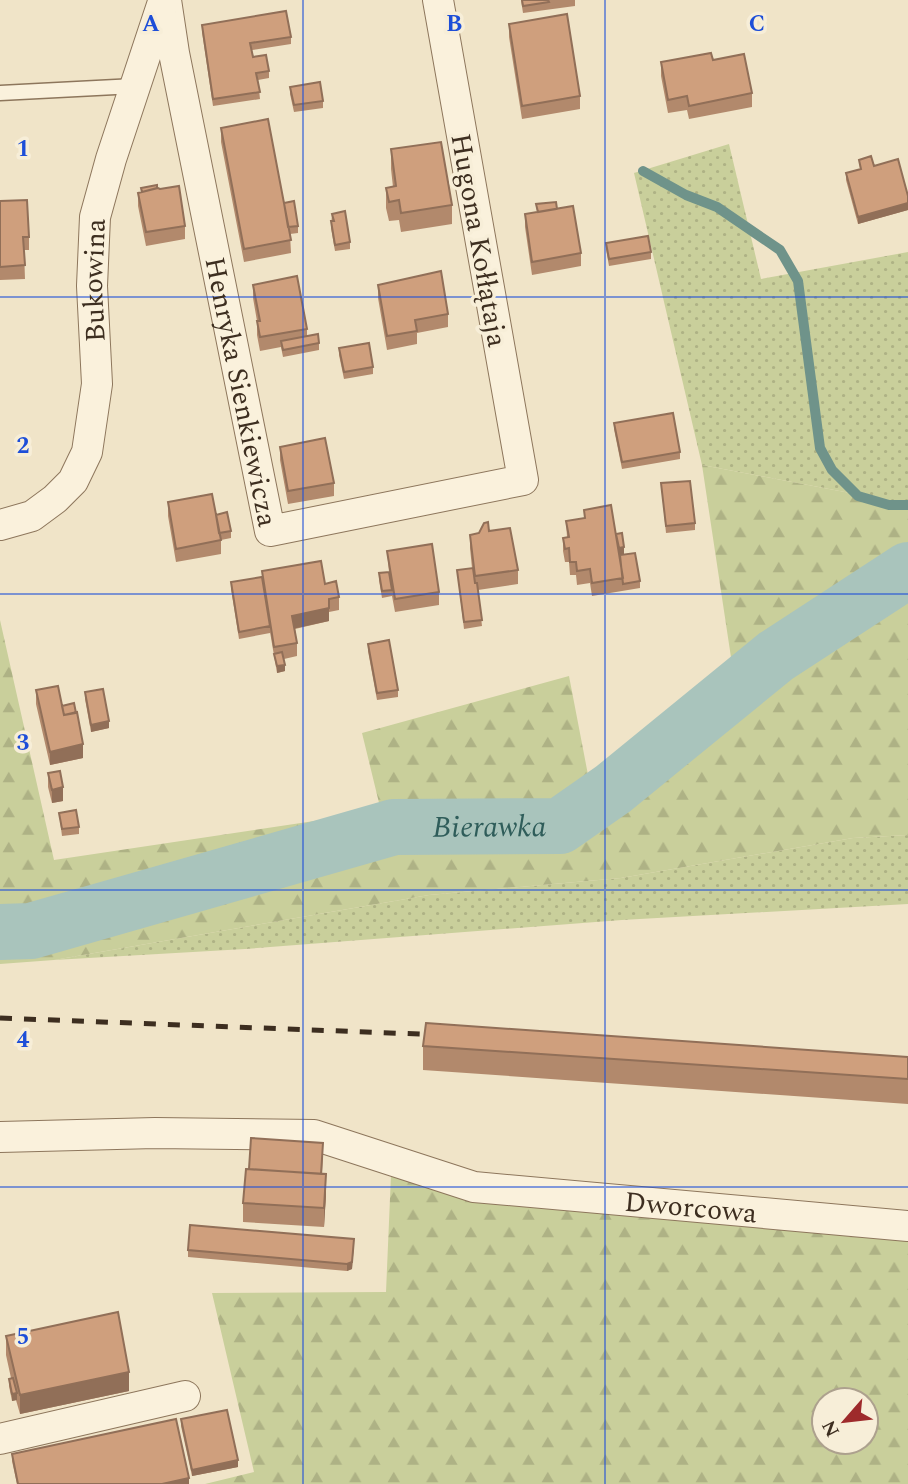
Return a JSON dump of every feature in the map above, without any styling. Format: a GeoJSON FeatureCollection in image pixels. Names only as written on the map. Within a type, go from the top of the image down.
{"type":"FeatureCollection","features":[{"type":"Feature","properties":{"kind":"street","name":"Bukowina"},"geometry":{"type":"LineString","coordinates":[[0,525],[32,516],[55,499],[73,481],[87,452],[97,384],[92,286],[95,216],[111,159],[165,0]]}},
{"type":"Feature","properties":{"kind":"street","name":"Henryka Sienkiewicza"},"geometry":{"type":"LineString","coordinates":[[165,0],[270,531],[523,480]]}},
{"type":"Feature","properties":{"kind":"street","name":"Hugona Kołłątaja"},"geometry":{"type":"LineString","coordinates":[[438,0],[523,480]]}},
{"type":"Feature","properties":{"kind":"street","name":"Dworcowa"},"geometry":{"type":"LineString","coordinates":[[0,1137],[155,1133],[314,1135],[474,1187],[908,1226]]}},
{"type":"Feature","properties":{"kind":"street"},"geometry":{"type":"LineString","coordinates":[[0,1440],[186,1396]]}},
{"type":"Feature","properties":{"kind":"lane"},"geometry":{"type":"LineString","coordinates":[[0,93],[135,86]]}},
{"type":"Feature","properties":{"kind":"green space"},"geometry":{"type":"Polygon","coordinates":[[[729,144],[761,279],[908,252],[908,504],[702,465],[634,173],[729,144]]]}},
{"type":"Feature","properties":{"kind":"green space"},"geometry":{"type":"Polygon","coordinates":[[[702,465],[908,504],[908,835],[853,838],[621,878],[429,895],[54,960],[0,964],[0,620],[54,860],[381,811],[362,733],[569,676],[589,780],[732,664],[702,465]]]}},
{"type":"Feature","properties":{"kind":"green space"},"geometry":{"type":"Polygon","coordinates":[[[908,835],[908,904],[622,920],[245,949],[54,960],[429,895],[621,878],[853,838],[908,835]]]}},
{"type":"Feature","properties":{"kind":"green space"},"geometry":{"type":"Polygon","coordinates":[[[391,1175],[908,1238],[908,1484],[205,1484],[254,1472],[212,1293],[386,1292],[391,1175]]]}},
{"type":"Feature","properties":{"kind":"building"},"geometry":{"type":"Polygon","coordinates":[[[522,0],[548,0],[549,2],[523,6],[522,0]]]}},
{"type":"Feature","properties":{"kind":"building"},"geometry":{"type":"Polygon","coordinates":[[[286,11],[291,37],[250,43],[253,57],[266,55],[269,71],[256,73],[260,92],[213,99],[202,25],[286,11]]]}},
{"type":"Feature","properties":{"kind":"building"},"geometry":{"type":"Polygon","coordinates":[[[567,14],[580,96],[522,106],[509,24],[567,14]]]}},
{"type":"Feature","properties":{"kind":"building"},"geometry":{"type":"Polygon","coordinates":[[[711,53],[713,60],[744,54],[752,93],[689,106],[687,96],[668,100],[661,62],[711,53]]]}},
{"type":"Feature","properties":{"kind":"building"},"geometry":{"type":"Polygon","coordinates":[[[320,82],[323,101],[294,105],[290,87],[320,82]]]}},
{"type":"Feature","properties":{"kind":"building"},"geometry":{"type":"Polygon","coordinates":[[[268,119],[291,240],[244,249],[221,128],[268,119]]]}},
{"type":"Feature","properties":{"kind":"building"},"geometry":{"type":"Polygon","coordinates":[[[441,142],[452,205],[401,213],[399,200],[389,202],[386,188],[396,186],[391,149],[441,142]]]}},
{"type":"Feature","properties":{"kind":"building"},"geometry":{"type":"Polygon","coordinates":[[[871,156],[874,166],[898,159],[908,203],[858,217],[846,173],[861,169],[859,160],[871,156]]]}},
{"type":"Feature","properties":{"kind":"building"},"geometry":{"type":"Polygon","coordinates":[[[157,185],[157,188],[142,192],[141,188],[157,185]]]}},
{"type":"Feature","properties":{"kind":"building"},"geometry":{"type":"Polygon","coordinates":[[[179,186],[185,226],[146,232],[138,193],[179,186]]]}},
{"type":"Feature","properties":{"kind":"building"},"geometry":{"type":"Polygon","coordinates":[[[27,200],[29,237],[23,237],[25,265],[0,267],[0,201],[27,200]]]}},
{"type":"Feature","properties":{"kind":"building"},"geometry":{"type":"Polygon","coordinates":[[[294,201],[298,226],[288,227],[284,203],[294,201]]]}},
{"type":"Feature","properties":{"kind":"building"},"geometry":{"type":"Polygon","coordinates":[[[556,202],[557,209],[538,212],[536,204],[556,202]]]}},
{"type":"Feature","properties":{"kind":"building"},"geometry":{"type":"Polygon","coordinates":[[[573,206],[581,253],[532,262],[525,214],[573,206]]]}},
{"type":"Feature","properties":{"kind":"building"},"geometry":{"type":"Polygon","coordinates":[[[345,211],[350,242],[335,245],[332,214],[345,211]]]}},
{"type":"Feature","properties":{"kind":"building"},"geometry":{"type":"Polygon","coordinates":[[[648,236],[651,252],[609,259],[606,243],[648,236]]]}},
{"type":"Feature","properties":{"kind":"building"},"geometry":{"type":"Polygon","coordinates":[[[441,271],[448,314],[415,320],[417,331],[387,336],[378,285],[441,271]]]}},
{"type":"Feature","properties":{"kind":"building"},"geometry":{"type":"Polygon","coordinates":[[[297,276],[307,329],[260,337],[257,321],[260,321],[253,285],[297,276]]]}},
{"type":"Feature","properties":{"kind":"building"},"geometry":{"type":"Polygon","coordinates":[[[318,334],[319,343],[283,350],[281,341],[318,334]]]}},
{"type":"Feature","properties":{"kind":"building"},"geometry":{"type":"Polygon","coordinates":[[[369,343],[373,367],[344,372],[339,348],[369,343]]]}},
{"type":"Feature","properties":{"kind":"building"},"geometry":{"type":"Polygon","coordinates":[[[673,413],[680,452],[622,462],[614,423],[673,413]]]}},
{"type":"Feature","properties":{"kind":"building"},"geometry":{"type":"Polygon","coordinates":[[[325,438],[334,483],[288,491],[280,447],[325,438]]]}},
{"type":"Feature","properties":{"kind":"building"},"geometry":{"type":"Polygon","coordinates":[[[690,481],[695,523],[666,526],[661,483],[690,481]]]}},
{"type":"Feature","properties":{"kind":"building"},"geometry":{"type":"Polygon","coordinates":[[[212,494],[221,540],[176,549],[168,502],[212,494]]]}},
{"type":"Feature","properties":{"kind":"building"},"geometry":{"type":"Polygon","coordinates":[[[611,505],[623,578],[592,583],[590,569],[577,571],[576,562],[570,562],[569,548],[565,549],[563,538],[569,537],[566,521],[585,518],[584,510],[611,505]]]}},
{"type":"Feature","properties":{"kind":"building"},"geometry":{"type":"Polygon","coordinates":[[[227,512],[231,531],[219,533],[216,515],[227,512]]]}},
{"type":"Feature","properties":{"kind":"building"},"geometry":{"type":"Polygon","coordinates":[[[488,522],[489,531],[510,528],[518,570],[475,576],[470,535],[479,533],[484,523],[488,522]]]}},
{"type":"Feature","properties":{"kind":"building"},"geometry":{"type":"Polygon","coordinates":[[[622,533],[624,547],[619,548],[616,534],[622,533]]]}},
{"type":"Feature","properties":{"kind":"building"},"geometry":{"type":"Polygon","coordinates":[[[432,544],[439,592],[395,599],[387,551],[432,544]]]}},
{"type":"Feature","properties":{"kind":"building"},"geometry":{"type":"Polygon","coordinates":[[[635,553],[640,581],[623,584],[620,555],[635,553]]]}},
{"type":"Feature","properties":{"kind":"building"},"geometry":{"type":"Polygon","coordinates":[[[321,561],[325,584],[336,581],[339,597],[329,599],[329,608],[292,616],[297,643],[274,647],[262,571],[321,561]]]}},
{"type":"Feature","properties":{"kind":"building"},"geometry":{"type":"Polygon","coordinates":[[[473,568],[482,620],[464,622],[457,570],[473,568]]]}},
{"type":"Feature","properties":{"kind":"building"},"geometry":{"type":"Polygon","coordinates":[[[389,572],[392,590],[382,591],[379,573],[389,572]]]}},
{"type":"Feature","properties":{"kind":"building"},"geometry":{"type":"Polygon","coordinates":[[[262,577],[270,626],[239,632],[231,582],[262,577]]]}},
{"type":"Feature","properties":{"kind":"building"},"geometry":{"type":"Polygon","coordinates":[[[389,640],[398,690],[377,693],[368,644],[389,640]]]}},
{"type":"Feature","properties":{"kind":"building"},"geometry":{"type":"Polygon","coordinates":[[[282,652],[285,665],[277,666],[274,654],[282,652]]]}},
{"type":"Feature","properties":{"kind":"building"},"geometry":{"type":"Polygon","coordinates":[[[58,686],[64,715],[77,712],[83,744],[50,752],[36,690],[58,686]]]}},
{"type":"Feature","properties":{"kind":"building"},"geometry":{"type":"Polygon","coordinates":[[[103,689],[109,721],[91,725],[85,692],[103,689]]]}},
{"type":"Feature","properties":{"kind":"building"},"geometry":{"type":"Polygon","coordinates":[[[74,703],[76,713],[64,715],[62,706],[74,703]]]}},
{"type":"Feature","properties":{"kind":"building"},"geometry":{"type":"Polygon","coordinates":[[[60,771],[63,787],[52,790],[48,773],[60,771]]]}},
{"type":"Feature","properties":{"kind":"building"},"geometry":{"type":"Polygon","coordinates":[[[76,810],[79,827],[62,829],[59,813],[76,810]]]}},
{"type":"Feature","properties":{"kind":"building"},"geometry":{"type":"Polygon","coordinates":[[[426,1023],[908,1057],[908,1079],[423,1046],[426,1023]]]}},
{"type":"Feature","properties":{"kind":"building"},"geometry":{"type":"Polygon","coordinates":[[[251,1138],[323,1143],[321,1174],[249,1169],[251,1138]]]}},
{"type":"Feature","properties":{"kind":"building"},"geometry":{"type":"Polygon","coordinates":[[[246,1169],[326,1174],[324,1208],[243,1203],[246,1169]]]}},
{"type":"Feature","properties":{"kind":"building"},"geometry":{"type":"Polygon","coordinates":[[[190,1225],[354,1239],[352,1262],[347,1264],[188,1250],[190,1225]]]}},
{"type":"Feature","properties":{"kind":"building"},"geometry":{"type":"Polygon","coordinates":[[[118,1312],[129,1372],[20,1395],[6,1336],[118,1312]]]}},
{"type":"Feature","properties":{"kind":"building"},"geometry":{"type":"Polygon","coordinates":[[[13,1378],[17,1393],[12,1394],[9,1379],[13,1378]]]}},
{"type":"Feature","properties":{"kind":"building"},"geometry":{"type":"Polygon","coordinates":[[[227,1410],[238,1460],[192,1470],[181,1419],[227,1410]]]}},
{"type":"Feature","properties":{"kind":"building"},"geometry":{"type":"Polygon","coordinates":[[[176,1419],[189,1478],[162,1484],[18,1484],[12,1454],[176,1419]]]}},
{"type":"Feature","properties":{"kind":"waterway"},"geometry":{"type":"LineString","coordinates":[[643,171],[686,195],[717,207],[780,250],[798,281],[820,448],[832,470],[858,496],[889,505],[908,505]]}},
{"type":"Feature","properties":{"kind":"waterway","name":"Bierawka"},"geometry":{"type":"LineString","coordinates":[[0,932],[31,931],[394,827],[560,826],[613,789],[776,656],[908,570]]}},
{"type":"Feature","properties":{"kind":"railway"},"geometry":{"type":"LineString","coordinates":[[0,1018],[444,1035]]}}]}
